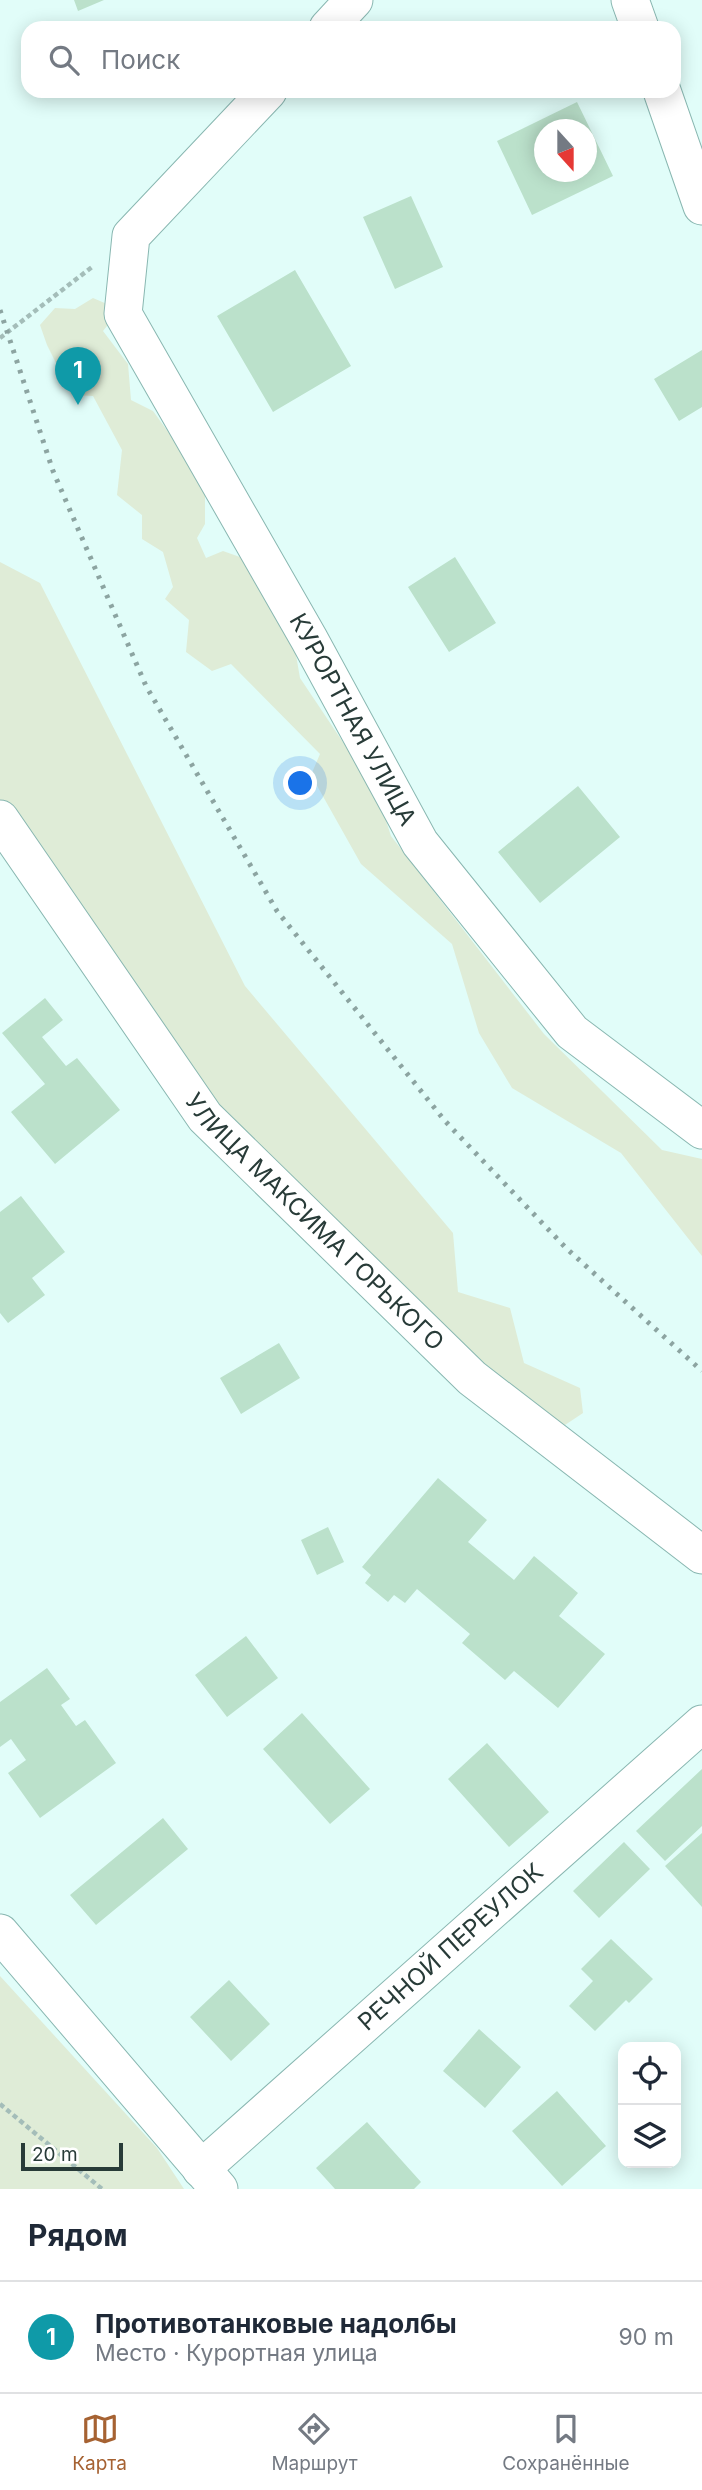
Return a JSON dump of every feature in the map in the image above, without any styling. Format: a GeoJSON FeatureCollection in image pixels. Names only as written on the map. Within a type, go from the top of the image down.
{"type":"FeatureCollection","features":[{"type":"Feature","properties":{"kind":"street"},"geometry":{"type":"LineString","coordinates":[[334,21],[354,0]]}},
{"type":"Feature","properties":{"kind":"street"},"geometry":{"type":"LineString","coordinates":[[630,0],[638,21]]}},
{"type":"Feature","properties":{"kind":"street"},"geometry":{"type":"LineString","coordinates":[[131,236],[261,98]]}},
{"type":"Feature","properties":{"kind":"street"},"geometry":{"type":"LineString","coordinates":[[664,98],[702,206]]}},
{"type":"Feature","properties":{"kind":"street","name":"КУРОРТНАЯ УЛИЦА"},"geometry":{"type":"LineString","coordinates":[[131,236],[123,314],[309,639],[420,843],[572,1032],[702,1130]]}},
{"type":"Feature","properties":{"kind":"street","name":"УЛИЦА МАКСИМА ГОРЬКОГО"},"geometry":{"type":"LineString","coordinates":[[0,819],[205,1116],[472,1378],[702,1555]]}},
{"type":"Feature","properties":{"kind":"street","name":"РЕЧНОЙ ПЕРЕУЛОК"},"geometry":{"type":"LineString","coordinates":[[210,2179],[702,1724]]}},
{"type":"Feature","properties":{"kind":"street"},"geometry":{"type":"LineString","coordinates":[[0,1933],[210,2179]]}},
{"type":"Feature","properties":{"kind":"path"},"geometry":{"type":"LineString","coordinates":[[0,338],[131,236]]}},
{"type":"Feature","properties":{"kind":"path"},"geometry":{"type":"LineString","coordinates":[[0,2104],[102,2189]]}},
{"type":"Feature","properties":{"kind":"green space"},"geometry":{"type":"Polygon","coordinates":[[[93,298],[107,304],[114,317],[103,331],[128,364],[131,400],[153,411],[205,483],[205,524],[197,538],[206,558],[223,551],[257,563],[292,632],[300,678],[377,793],[391,836],[544,1034],[662,1150],[702,1159],[702,1256],[621,1153],[512,1088],[479,1033],[452,944],[361,864],[311,775],[320,754],[231,664],[212,671],[186,652],[189,620],[165,599],[173,587],[163,552],[142,539],[142,515],[117,495],[122,450],[93,396],[72,395],[40,325],[55,308],[75,309],[93,298]]]}},
{"type":"Feature","properties":{"kind":"green space"},"geometry":{"type":"Polygon","coordinates":[[[0,562],[40,583],[245,986],[453,1233],[458,1292],[510,1308],[524,1363],[580,1388],[583,1413],[565,1425],[520,1403],[210,1107],[6,812],[0,800],[0,562]]]}},
{"type":"Feature","properties":{"kind":"green space"},"geometry":{"type":"Polygon","coordinates":[[[0,1976],[157,2148],[184,2189],[0,2189],[0,1976]]]}},
{"type":"Feature","properties":{"kind":"building"},"geometry":{"type":"Polygon","coordinates":[[[74,0],[104,0],[78,11],[74,0]]]}},
{"type":"Feature","properties":{"kind":"building"},"geometry":{"type":"Polygon","coordinates":[[[577,102],[585,119],[542,119],[577,102]]]}},
{"type":"Feature","properties":{"kind":"building"},"geometry":{"type":"Polygon","coordinates":[[[534,123],[534,182],[597,182],[597,143],[613,176],[532,215],[497,141],[534,123]]]}},
{"type":"Feature","properties":{"kind":"building"},"geometry":{"type":"Polygon","coordinates":[[[411,196],[443,267],[395,289],[363,217],[411,196]]]}},
{"type":"Feature","properties":{"kind":"building"},"geometry":{"type":"Polygon","coordinates":[[[295,270],[351,366],[273,412],[217,316],[295,270]]]}},
{"type":"Feature","properties":{"kind":"building"},"geometry":{"type":"Polygon","coordinates":[[[702,350],[702,407],[679,421],[654,379],[702,350]]]}},
{"type":"Feature","properties":{"kind":"building"},"geometry":{"type":"Polygon","coordinates":[[[455,557],[496,623],[449,652],[408,587],[455,557]]]}},
{"type":"Feature","properties":{"kind":"building"},"geometry":{"type":"Polygon","coordinates":[[[578,786],[620,837],[540,903],[498,852],[578,786]]]}},
{"type":"Feature","properties":{"kind":"building"},"geometry":{"type":"Polygon","coordinates":[[[45,998],[63,1020],[42,1037],[66,1066],[77,1058],[120,1110],[55,1164],[11,1112],[45,1084],[2,1033],[45,998]]]}},
{"type":"Feature","properties":{"kind":"building"},"geometry":{"type":"Polygon","coordinates":[[[21,1196],[65,1252],[32,1278],[45,1295],[8,1323],[0,1313],[0,1212],[21,1196]]]}},
{"type":"Feature","properties":{"kind":"building"},"geometry":{"type":"Polygon","coordinates":[[[279,1343],[300,1378],[241,1414],[220,1378],[279,1343]]]}},
{"type":"Feature","properties":{"kind":"building"},"geometry":{"type":"Polygon","coordinates":[[[438,1478],[487,1520],[468,1542],[514,1580],[534,1556],[578,1593],[559,1616],[605,1654],[558,1708],[514,1671],[505,1680],[462,1643],[470,1634],[417,1589],[405,1603],[394,1595],[388,1602],[365,1583],[371,1575],[362,1567],[438,1478]]]}},
{"type":"Feature","properties":{"kind":"building"},"geometry":{"type":"Polygon","coordinates":[[[328,1527],[344,1562],[317,1575],[301,1540],[328,1527]]]}},
{"type":"Feature","properties":{"kind":"building"},"geometry":{"type":"Polygon","coordinates":[[[246,1636],[278,1678],[227,1717],[195,1675],[246,1636]]]}},
{"type":"Feature","properties":{"kind":"building"},"geometry":{"type":"Polygon","coordinates":[[[47,1668],[70,1699],[61,1705],[76,1726],[85,1720],[116,1763],[40,1818],[8,1773],[26,1760],[11,1739],[0,1747],[0,1702],[47,1668]]]}},
{"type":"Feature","properties":{"kind":"building"},"geometry":{"type":"Polygon","coordinates":[[[302,1713],[370,1789],[330,1824],[263,1749],[302,1713]]]}},
{"type":"Feature","properties":{"kind":"building"},"geometry":{"type":"Polygon","coordinates":[[[487,1743],[549,1812],[509,1847],[448,1779],[487,1743]]]}},
{"type":"Feature","properties":{"kind":"building"},"geometry":{"type":"Polygon","coordinates":[[[702,1769],[702,1826],[665,1861],[636,1831],[702,1769]]]}},
{"type":"Feature","properties":{"kind":"building"},"geometry":{"type":"Polygon","coordinates":[[[163,1818],[188,1849],[96,1925],[70,1895],[163,1818]]]}},
{"type":"Feature","properties":{"kind":"building"},"geometry":{"type":"Polygon","coordinates":[[[702,1833],[702,1907],[665,1866],[702,1833]]]}},
{"type":"Feature","properties":{"kind":"building"},"geometry":{"type":"Polygon","coordinates":[[[624,1842],[650,1869],[599,1918],[573,1891],[624,1842]]]}},
{"type":"Feature","properties":{"kind":"building"},"geometry":{"type":"Polygon","coordinates":[[[611,1939],[653,1979],[629,2003],[626,2000],[595,2031],[569,2006],[593,1981],[581,1969],[611,1939]]]}},
{"type":"Feature","properties":{"kind":"building"},"geometry":{"type":"Polygon","coordinates":[[[229,1980],[270,2024],[231,2061],[190,2017],[229,1980]]]}},
{"type":"Feature","properties":{"kind":"building"},"geometry":{"type":"Polygon","coordinates":[[[479,2029],[521,2067],[485,2108],[443,2071],[479,2029]]]}},
{"type":"Feature","properties":{"kind":"building"},"geometry":{"type":"Polygon","coordinates":[[[557,2091],[606,2146],[562,2186],[512,2131],[557,2091]]]}},
{"type":"Feature","properties":{"kind":"building"},"geometry":{"type":"Polygon","coordinates":[[[367,2122],[421,2182],[414,2189],[335,2189],[316,2168],[367,2122]]]}},
{"type":"Feature","properties":{"kind":"railway"},"geometry":{"type":"LineString","coordinates":[[0,310],[53,471],[146,686],[277,911],[445,1121],[566,1248],[702,1371]]}},
{"type":"Feature","properties":{"kind":"place","name":"Противотанковые надолбы"},"geometry":{"type":"Point","coordinates":[78,405]}}]}
